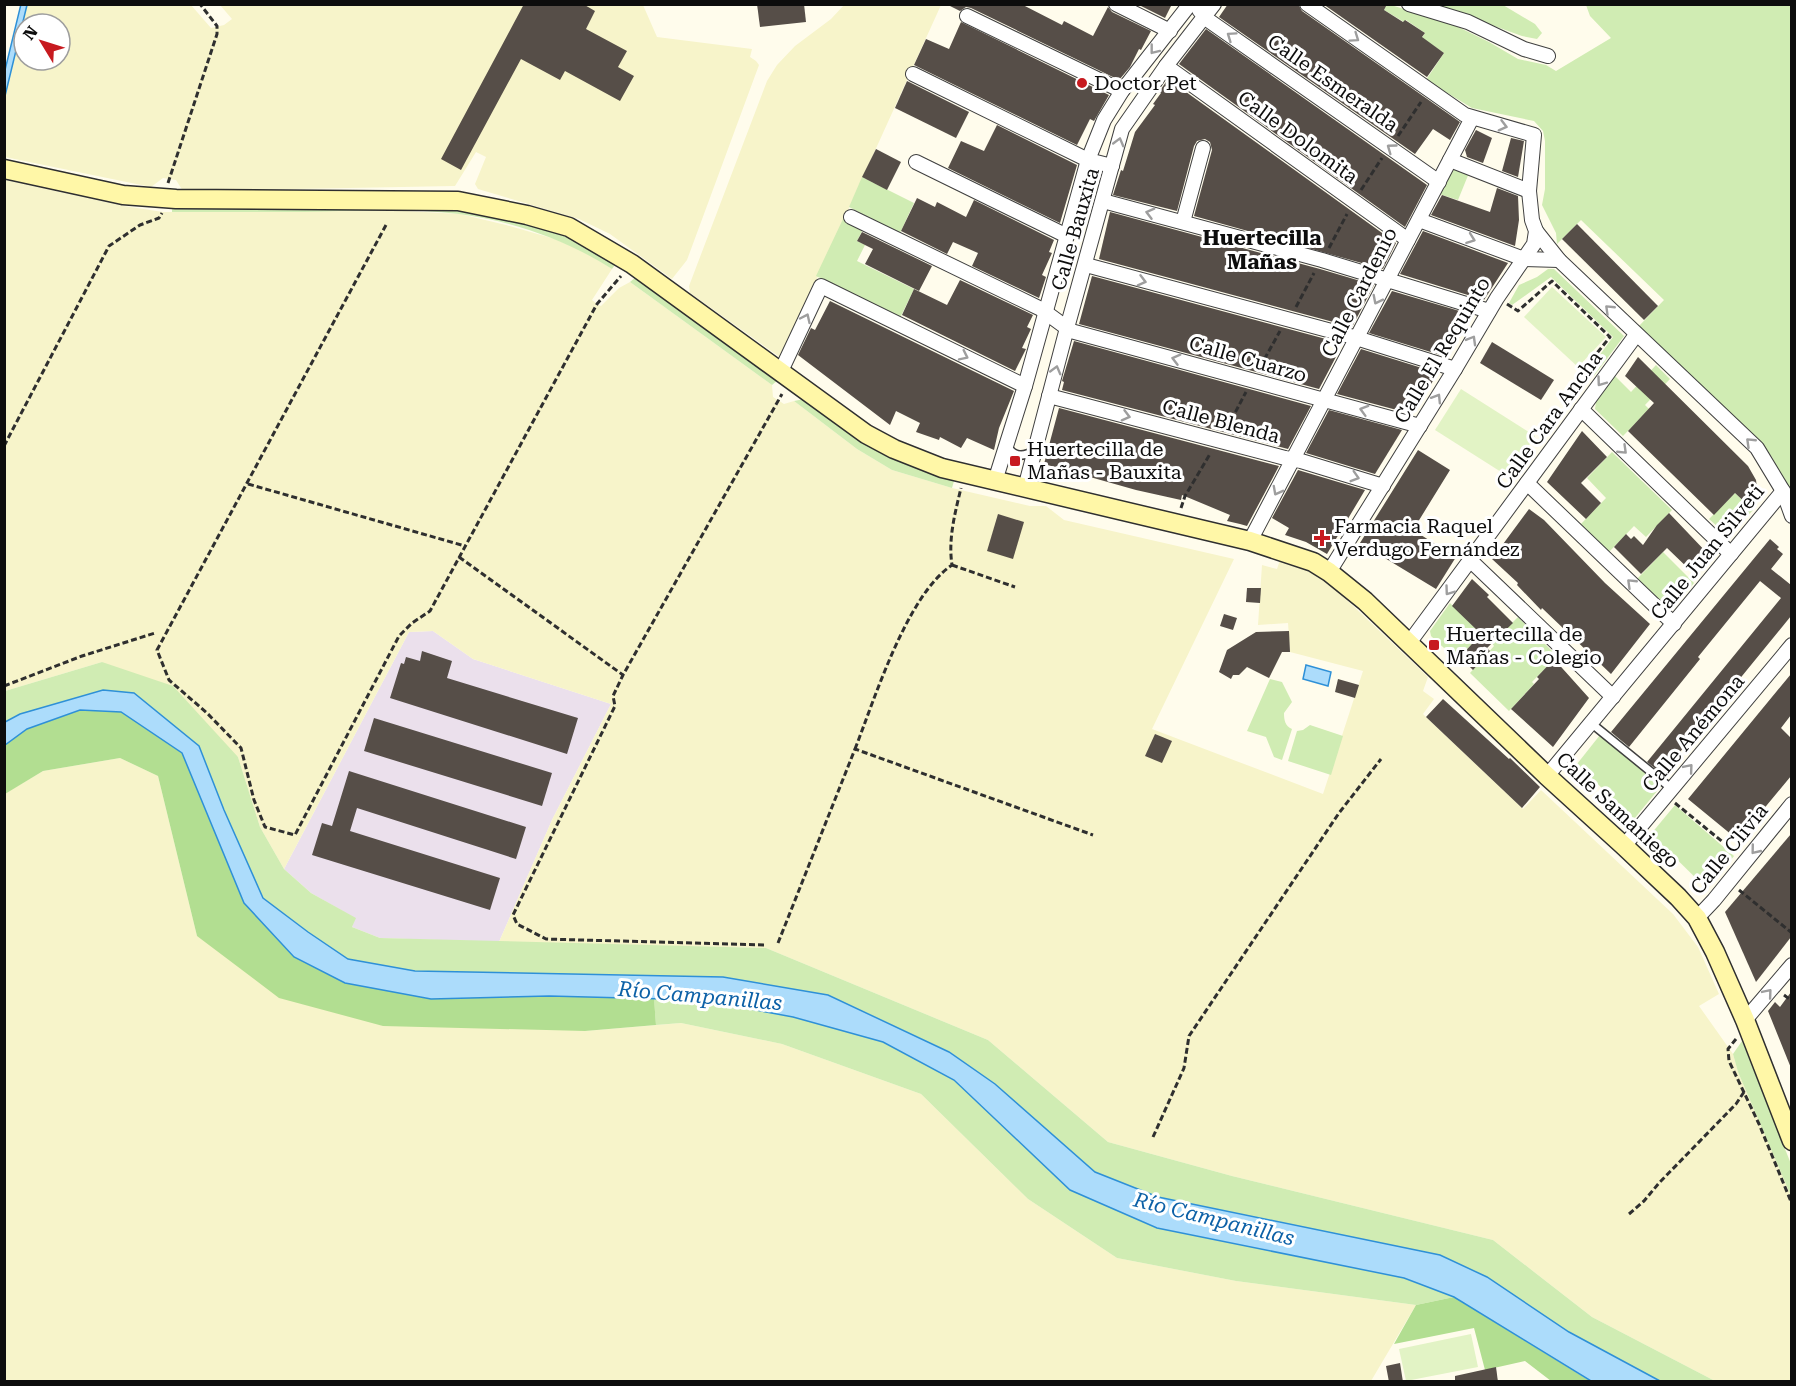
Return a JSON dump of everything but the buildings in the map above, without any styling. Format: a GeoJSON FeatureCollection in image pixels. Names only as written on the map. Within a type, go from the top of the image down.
{"type":"FeatureCollection","features":[{"type":"Feature","properties":{"kind":"street"},"geometry":{"type":"LineString","coordinates":[[1116,4],[1170,31]]}},
{"type":"Feature","properties":{"kind":"street","name":"Calle Bauxita"},"geometry":{"type":"LineString","coordinates":[[995,481],[1025,386],[1088,160],[1104,120],[1122,92],[1191,4]]}},
{"type":"Feature","properties":{"kind":"street","name":"Calle Esmeralda"},"geometry":{"type":"LineString","coordinates":[[1191,4],[1209,10],[1208,20],[1439,182]]}},
{"type":"Feature","properties":{"kind":"street"},"geometry":{"type":"LineString","coordinates":[[1307,4],[1472,118],[1534,135],[1529,191],[1532,220],[1536,231]]}},
{"type":"Feature","properties":{"kind":"street"},"geometry":{"type":"LineString","coordinates":[[1408,4],[1468,22],[1524,49],[1548,56]]}},
{"type":"Feature","properties":{"kind":"street","name":"Calle Bauxita"},"geometry":{"type":"LineString","coordinates":[[1025,488],[1122,129],[1209,10]]}},
{"type":"Feature","properties":{"kind":"street"},"geometry":{"type":"LineString","coordinates":[[967,16],[1122,92]]}},
{"type":"Feature","properties":{"kind":"street","name":"Calle Dolomita"},"geometry":{"type":"LineString","coordinates":[[1166,66],[1408,240]]}},
{"type":"Feature","properties":{"kind":"street"},"geometry":{"type":"LineString","coordinates":[[913,74],[1088,160],[1112,166]]}},
{"type":"Feature","properties":{"kind":"street","name":"Calle Cardenio"},"geometry":{"type":"LineString","coordinates":[[1250,541],[1472,118]]}},
{"type":"Feature","properties":{"kind":"street"},"geometry":{"type":"LineString","coordinates":[[1183,222],[1203,148]]}},
{"type":"Feature","properties":{"kind":"street"},"geometry":{"type":"LineString","coordinates":[[1450,159],[1529,191]]}},
{"type":"Feature","properties":{"kind":"street"},"geometry":{"type":"LineString","coordinates":[[916,162],[1067,236]]}},
{"type":"Feature","properties":{"kind":"street","name":"Calle Samaniego"},"geometry":{"type":"LineString","coordinates":[[4,169],[123,195],[176,199],[458,201],[527,215],[569,227],[632,264],[866,434],[894,449],[942,468],[1250,541],[1312,562],[1329,572],[1365,601],[1678,897],[1697,918],[1715,952],[1787,1117],[1791,1137]]}},
{"type":"Feature","properties":{"kind":"street"},"geometry":{"type":"LineString","coordinates":[[1103,201],[1387,279],[1489,310]]}},
{"type":"Feature","properties":{"kind":"street","name":"Calle Cuarzo"},"geometry":{"type":"LineString","coordinates":[[851,217],[1046,312],[1071,331],[1420,426]]}},
{"type":"Feature","properties":{"kind":"street"},"geometry":{"type":"LineString","coordinates":[[1419,220],[1524,259],[1559,260]]}},
{"type":"Feature","properties":{"kind":"street","name":"Calle El Requinto"},"geometry":{"type":"LineString","coordinates":[[1329,572],[1489,310],[1524,259],[1533,244],[1536,231]]}},
{"type":"Feature","properties":{"kind":"street","name":"Calle Juan Silveti"},"geometry":{"type":"LineString","coordinates":[[1536,231],[1559,260],[1757,448],[1783,491],[1548,776]]}},
{"type":"Feature","properties":{"kind":"street"},"geometry":{"type":"LineString","coordinates":[[1086,266],[1357,339],[1455,369]]}},
{"type":"Feature","properties":{"kind":"street"},"geometry":{"type":"LineString","coordinates":[[781,371],[821,286],[1025,386]]}},
{"type":"Feature","properties":{"kind":"street","name":"Calle Cara Ancha"},"geometry":{"type":"LineString","coordinates":[[1409,643],[1636,335]]}},
{"type":"Feature","properties":{"kind":"street","name":"Calle Blenda"},"geometry":{"type":"LineString","coordinates":[[1049,396],[1293,459],[1383,486]]}},
{"type":"Feature","properties":{"kind":"street"},"geometry":{"type":"LineString","coordinates":[[1581,409],[1731,554]]}},
{"type":"Feature","properties":{"kind":"street"},"geometry":{"type":"LineString","coordinates":[[1527,483],[1674,624]]}},
{"type":"Feature","properties":{"kind":"street"},"geometry":{"type":"LineString","coordinates":[[1783,491],[1791,516]]}},
{"type":"Feature","properties":{"kind":"street"},"geometry":{"type":"LineString","coordinates":[[1471,561],[1613,697]]}},
{"type":"Feature","properties":{"kind":"street","name":"Calle Anémona"},"geometry":{"type":"LineString","coordinates":[[1624,846],[1791,645]]}},
{"type":"Feature","properties":{"kind":"street","name":"Calle Clivia"},"geometry":{"type":"LineString","coordinates":[[1697,918],[1791,804]]}},
{"type":"Feature","properties":{"kind":"street"},"geometry":{"type":"LineString","coordinates":[[1745,1020],[1791,965]]}},
{"type":"Feature","properties":{"kind":"lane"},"geometry":{"type":"LineString","coordinates":[[1006,444],[1011,452],[1017,455],[1026,455],[1035,450]]}},
{"type":"Feature","properties":{"kind":"lane"},"geometry":{"type":"LineString","coordinates":[[1591,723],[1669,792]]}},
{"type":"Feature","properties":{"kind":"path"},"geometry":{"type":"LineString","coordinates":[[169,179],[217,34],[217,26],[200,4]]}},
{"type":"Feature","properties":{"kind":"path"},"geometry":{"type":"LineString","coordinates":[[1392,145],[1422,102]]}},
{"type":"Feature","properties":{"kind":"path"},"geometry":{"type":"LineString","coordinates":[[1356,197],[1388,149]]}},
{"type":"Feature","properties":{"kind":"path"},"geometry":{"type":"LineString","coordinates":[[4,446],[110,246],[140,225],[159,218],[163,212]]}},
{"type":"Feature","properties":{"kind":"path"},"geometry":{"type":"LineString","coordinates":[[1324,257],[1347,213]]}},
{"type":"Feature","properties":{"kind":"path"},"geometry":{"type":"LineString","coordinates":[[386,225],[157,650],[169,680],[207,713],[241,748],[254,800],[265,827],[295,835],[399,636],[412,623],[430,611],[597,304],[632,264]]}},
{"type":"Feature","properties":{"kind":"path"},"geometry":{"type":"LineString","coordinates":[[1291,316],[1320,264]]}},
{"type":"Feature","properties":{"kind":"path"},"geometry":{"type":"LineString","coordinates":[[1504,302],[1518,311],[1552,281],[1610,337],[1585,368],[1587,370]]}},
{"type":"Feature","properties":{"kind":"path"},"geometry":{"type":"LineString","coordinates":[[1259,368],[1285,322]]}},
{"type":"Feature","properties":{"kind":"path"},"geometry":{"type":"LineString","coordinates":[[1226,429],[1250,384]]}},
{"type":"Feature","properties":{"kind":"path"},"geometry":{"type":"LineString","coordinates":[[764,945],[546,939],[517,924],[513,915],[615,706],[613,696],[623,675],[778,400]]}},
{"type":"Feature","properties":{"kind":"path"},"geometry":{"type":"LineString","coordinates":[[1180,510],[1185,496],[1211,452]]}},
{"type":"Feature","properties":{"kind":"path"},"geometry":{"type":"LineString","coordinates":[[248,484],[465,546]]}},
{"type":"Feature","properties":{"kind":"path"},"geometry":{"type":"LineString","coordinates":[[952,565],[950,552],[955,511],[961,489]]}},
{"type":"Feature","properties":{"kind":"path"},"geometry":{"type":"LineString","coordinates":[[459,556],[623,675]]}},
{"type":"Feature","properties":{"kind":"path"},"geometry":{"type":"LineString","coordinates":[[952,565],[1015,587]]}},
{"type":"Feature","properties":{"kind":"path"},"geometry":{"type":"LineString","coordinates":[[778,943],[903,630],[938,574],[952,565]]}},
{"type":"Feature","properties":{"kind":"path"},"geometry":{"type":"LineString","coordinates":[[4,686],[82,656],[155,633]]}},
{"type":"Feature","properties":{"kind":"path"},"geometry":{"type":"LineString","coordinates":[[855,749],[1093,835]]}},
{"type":"Feature","properties":{"kind":"path"},"geometry":{"type":"LineString","coordinates":[[1153,1137],[1185,1068],[1189,1036],[1339,813],[1381,759]]}},
{"type":"Feature","properties":{"kind":"path"},"geometry":{"type":"LineString","coordinates":[[1669,792],[1746,861]]}},
{"type":"Feature","properties":{"kind":"path"},"geometry":{"type":"LineString","coordinates":[[1729,882],[1791,933]]}},
{"type":"Feature","properties":{"kind":"path"},"geometry":{"type":"LineString","coordinates":[[1728,1049],[1729,1062],[1791,1204]]}},
{"type":"Feature","properties":{"kind":"path"},"geometry":{"type":"LineString","coordinates":[[1629,1214],[1644,1202],[1659,1183],[1736,1104],[1744,1092]]}},
{"type":"Feature","properties":{"kind":"shaded area"},"geometry":{"type":"Polygon","coordinates":[[[27,5],[191,5],[211,28],[224,25],[232,19],[220,5],[643,5],[657,37],[752,49],[750,57],[759,65],[687,260],[672,279],[610,234],[579,219],[478,189],[475,184],[486,157],[476,152],[455,186],[183,191],[176,180],[163,178],[151,187],[5,157],[5,96],[12,67],[12,72],[72,72],[72,12],[25,12],[27,5]]]}},
{"type":"Feature","properties":{"kind":"shaded area"},"geometry":{"type":"Polygon","coordinates":[[[844,5],[941,5],[781,358],[690,293],[689,286],[767,81],[777,65],[795,46],[831,19],[844,5]]]}},
{"type":"Feature","properties":{"kind":"shaded area"},"geometry":{"type":"Polygon","coordinates":[[[5,180],[124,206],[163,212],[389,210],[460,214],[555,239],[587,253],[612,269],[592,300],[597,304],[601,306],[619,288],[630,282],[772,385],[773,397],[784,404],[794,401],[857,449],[892,470],[952,488],[1030,506],[1046,506],[1064,520],[1234,559],[1152,729],[1323,794],[1363,671],[1290,652],[1288,623],[1258,625],[1262,565],[1277,569],[1280,560],[1307,569],[1330,584],[1428,677],[1423,691],[1434,699],[1423,714],[1426,717],[1523,809],[1541,790],[1673,914],[1698,947],[1719,994],[1699,1006],[1733,1054],[1738,1072],[1791,1196],[1791,1381],[1715,1381],[1592,1317],[1493,1240],[1232,1176],[1108,1142],[988,1040],[766,948],[499,942],[552,820],[611,704],[473,659],[433,631],[409,632],[284,869],[260,827],[238,757],[102,662],[5,691],[5,180]]]}},
{"type":"Feature","properties":{"kind":"shaded area"},"geometry":{"type":"Polygon","coordinates":[[[433,631],[473,659],[611,704],[552,820],[499,942],[380,938],[352,927],[355,918],[311,893],[284,869],[409,632],[433,631]]]}},
{"type":"Feature","properties":{"kind":"shaded area"},"geometry":{"type":"Polygon","coordinates":[[[120,758],[158,776],[197,936],[585,1031],[681,1023],[782,1044],[921,1094],[1028,1199],[1117,1258],[1236,1281],[1416,1305],[1371,1381],[5,1381],[4,794],[43,771],[120,758]]]}},
{"type":"Feature","properties":{"kind":"green space"},"geometry":{"type":"Polygon","coordinates":[[[1380,5],[1391,5],[1452,24],[1518,59],[1546,65],[1556,71],[1611,38],[1590,16],[1586,5],[1791,5],[1791,491],[1789,492],[1772,457],[1639,326],[1664,300],[1581,220],[1557,244],[1556,233],[1542,205],[1545,189],[1543,131],[1534,121],[1472,108],[1426,80],[1444,53],[1422,38],[1425,33],[1406,20],[1404,22],[1384,10],[1385,8],[1380,5]]]}},
{"type":"Feature","properties":{"kind":"green space"},"geometry":{"type":"Polygon","coordinates":[[[1436,5],[1503,5],[1535,24],[1542,33],[1537,39],[1522,36],[1436,5]]]}},
{"type":"Feature","properties":{"kind":"green space"},"geometry":{"type":"Polygon","coordinates":[[[1453,167],[1469,173],[1458,200],[1439,194],[1453,167]]]}},
{"type":"Feature","properties":{"kind":"green space"},"geometry":{"type":"Polygon","coordinates":[[[862,177],[914,203],[900,233],[849,207],[862,177]]]}},
{"type":"Feature","properties":{"kind":"green space"},"geometry":{"type":"Polygon","coordinates":[[[172,208],[461,210],[532,225],[594,249],[617,262],[612,269],[577,249],[538,233],[499,221],[459,214],[401,210],[172,212],[172,208]]]}},
{"type":"Feature","properties":{"kind":"green space"},"geometry":{"type":"Polygon","coordinates":[[[843,219],[863,229],[857,241],[865,245],[857,261],[914,289],[900,318],[816,276],[843,219]]]}},
{"type":"Feature","properties":{"kind":"green space"},"geometry":{"type":"Polygon","coordinates":[[[1548,269],[1554,269],[1624,336],[1594,376],[1593,364],[1613,337],[1551,277],[1512,305],[1509,303],[1519,285],[1548,269]]]}},
{"type":"Feature","properties":{"kind":"green space"},"geometry":{"type":"Polygon","coordinates":[[[636,277],[778,380],[772,385],[630,282],[636,277]]]}},
{"type":"Feature","properties":{"kind":"green space"},"geometry":{"type":"Polygon","coordinates":[[[1552,287],[1606,337],[1578,367],[1524,317],[1552,287]]]}},
{"type":"Feature","properties":{"kind":"green space"},"geometry":{"type":"Polygon","coordinates":[[[1656,365],[1670,379],[1645,405],[1649,409],[1623,436],[1595,409],[1596,402],[1615,376],[1631,392],[1656,365]]]}},
{"type":"Feature","properties":{"kind":"green space"},"geometry":{"type":"Polygon","coordinates":[[[1461,389],[1535,436],[1509,477],[1435,430],[1461,389]]]}},
{"type":"Feature","properties":{"kind":"green space"},"geometry":{"type":"Polygon","coordinates":[[[804,399],[863,442],[898,461],[954,481],[952,488],[892,470],[857,449],[794,401],[804,399]]]}},
{"type":"Feature","properties":{"kind":"green space"},"geometry":{"type":"Polygon","coordinates":[[[1612,452],[1672,510],[1646,537],[1634,526],[1609,552],[1581,524],[1606,498],[1587,478],[1612,452]]]}},
{"type":"Feature","properties":{"kind":"green space"},"geometry":{"type":"Polygon","coordinates":[[[1735,493],[1753,510],[1732,533],[1727,535],[1709,519],[1735,493]]]}},
{"type":"Feature","properties":{"kind":"green space"},"geometry":{"type":"Polygon","coordinates":[[[1663,552],[1694,583],[1676,605],[1669,608],[1637,579],[1663,552]]]}},
{"type":"Feature","properties":{"kind":"green space"},"geometry":{"type":"Polygon","coordinates":[[[1450,603],[1481,634],[1457,660],[1431,636],[1430,631],[1450,603]]]}},
{"type":"Feature","properties":{"kind":"green space"},"geometry":{"type":"Polygon","coordinates":[[[1518,617],[1557,656],[1509,711],[1470,673],[1494,646],[1492,643],[1518,617]]]}},
{"type":"Feature","properties":{"kind":"green space"},"geometry":{"type":"Polygon","coordinates":[[[102,662],[173,686],[238,757],[260,827],[284,869],[311,893],[356,918],[352,927],[380,938],[766,948],[988,1040],[1108,1142],[1232,1176],[1493,1240],[1592,1317],[1715,1381],[1660,1381],[1569,1332],[1487,1277],[1158,1197],[1095,1172],[995,1084],[950,1052],[828,995],[414,971],[348,959],[263,898],[199,746],[134,693],[20,714],[5,722],[5,691],[102,662]]]}},
{"type":"Feature","properties":{"kind":"green space"},"geometry":{"type":"Polygon","coordinates":[[[1270,679],[1282,682],[1292,702],[1284,713],[1285,722],[1292,729],[1282,760],[1274,757],[1266,737],[1247,731],[1270,679]]]}},
{"type":"Feature","properties":{"kind":"green space"},"geometry":{"type":"Polygon","coordinates":[[[80,710],[121,712],[182,753],[244,903],[294,957],[549,996],[654,998],[656,1025],[585,1031],[383,1026],[279,998],[197,936],[158,776],[120,758],[43,771],[5,794],[4,745],[27,729],[80,710]]]}},
{"type":"Feature","properties":{"kind":"green space"},"geometry":{"type":"Polygon","coordinates":[[[1310,725],[1343,736],[1331,775],[1288,761],[1297,731],[1310,725]]]}},
{"type":"Feature","properties":{"kind":"green space"},"geometry":{"type":"Polygon","coordinates":[[[1600,735],[1662,785],[1634,819],[1577,764],[1600,735]]]}},
{"type":"Feature","properties":{"kind":"green space"},"geometry":{"type":"Polygon","coordinates":[[[1675,805],[1734,856],[1707,889],[1651,834],[1675,805]]]}},
{"type":"Feature","properties":{"kind":"green space"},"geometry":{"type":"Polygon","coordinates":[[[654,999],[703,1000],[793,1017],[883,1042],[954,1080],[1070,1190],[1157,1228],[1404,1278],[1454,1297],[1416,1305],[1236,1281],[1117,1258],[1028,1199],[921,1094],[782,1044],[681,1023],[656,1025],[654,999]]]}},
{"type":"Feature","properties":{"kind":"green space"},"geometry":{"type":"Polygon","coordinates":[[[1742,1041],[1791,1164],[1791,1196],[1738,1072],[1733,1054],[1742,1041]]]}},
{"type":"Feature","properties":{"kind":"green space"},"geometry":{"type":"Polygon","coordinates":[[[1454,1297],[1590,1381],[1551,1381],[1525,1361],[1485,1370],[1474,1328],[1394,1344],[1416,1305],[1454,1297]]]}},
{"type":"Feature","properties":{"kind":"green space"},"geometry":{"type":"Polygon","coordinates":[[[1471,1334],[1478,1367],[1406,1381],[1399,1349],[1471,1334]]]}},
{"type":"Feature","properties":{"kind":"water"},"geometry":{"type":"Polygon","coordinates":[[[21,4],[27,5],[25,12],[19,12],[21,4]]]}},
{"type":"Feature","properties":{"kind":"water"},"geometry":{"type":"Polygon","coordinates":[[[12,41],[12,67],[5,96],[5,70],[12,41]]]}},
{"type":"Feature","properties":{"kind":"water"},"geometry":{"type":"Polygon","coordinates":[[[1306,665],[1331,672],[1328,686],[1303,679],[1306,665]]]}},
{"type":"Feature","properties":{"kind":"water","name":"Río Campanillas"},"geometry":{"type":"Polygon","coordinates":[[[103,690],[134,693],[199,746],[263,898],[348,959],[415,971],[723,977],[828,995],[949,1052],[995,1084],[1095,1172],[1158,1197],[1440,1255],[1487,1277],[1569,1332],[1660,1381],[1591,1381],[1454,1297],[1404,1278],[1157,1228],[1070,1190],[954,1080],[883,1042],[793,1017],[703,1000],[549,996],[431,999],[345,983],[294,957],[244,903],[182,753],[121,712],[80,710],[27,729],[5,745],[5,722],[20,714],[103,690]]]}},
{"type":"Feature","properties":{"kind":"place","name":"Doctor Pet"},"geometry":{"type":"Point","coordinates":[1082,83]}},
{"type":"Feature","properties":{"kind":"place","name":"Huertecilla de Mañas - Bauxita"},"geometry":{"type":"Point","coordinates":[1015,461]}},
{"type":"Feature","properties":{"kind":"place","name":"Farmacia Raquel Verdugo Fernández"},"geometry":{"type":"Point","coordinates":[1322,538]}},
{"type":"Feature","properties":{"kind":"place","name":"Huertecilla de Mañas - Colegio"},"geometry":{"type":"Point","coordinates":[1434,645]}},
{"type":"Feature","properties":{"kind":"district","name":"Huertecilla Mañas"},"geometry":{"type":"Point","coordinates":[1262,250]}}]}
